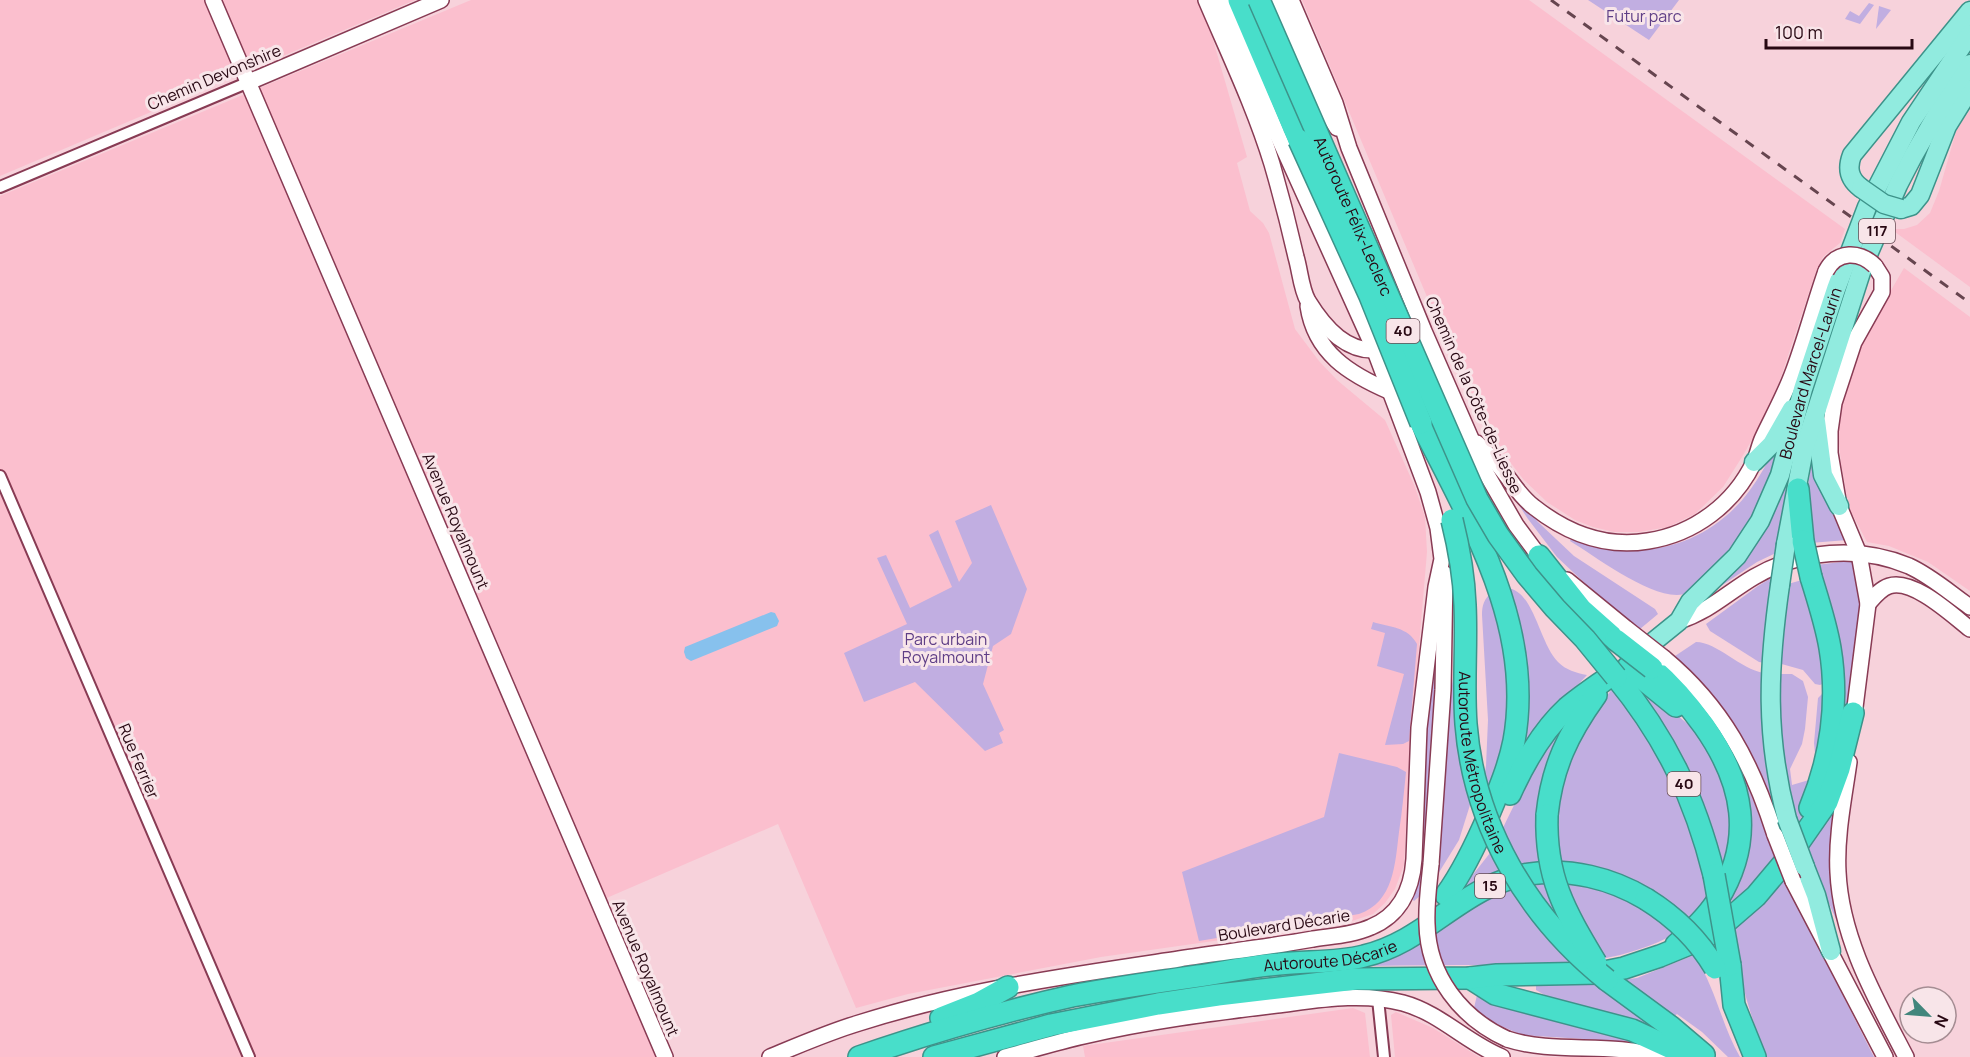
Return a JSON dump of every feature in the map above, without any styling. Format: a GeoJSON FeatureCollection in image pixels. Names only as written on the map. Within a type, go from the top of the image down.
{"type":"FeatureCollection","features":[{"type":"Feature","properties":{"kind":"highway","name":"Autoroute Félix-Leclerc"},"geometry":{"type":"LineString","coordinates":[[1239,0],[1359,272],[1421,423]]}},
{"type":"Feature","properties":{"kind":"highway","name":"Autoroute Félix-Leclerc"},"geometry":{"type":"LineString","coordinates":[[1258,0],[1477,499],[1498,535],[1527,575],[1585,639]]}},
{"type":"Feature","properties":{"kind":"highway"},"geometry":{"type":"LineString","coordinates":[[1421,423],[1487,559],[1505,610],[1514,649],[1518,683],[1512,751],[1505,774],[1480,835],[1446,895]]}},
{"type":"Feature","properties":{"kind":"highway","name":"Autoroute Métropolitaine"},"geometry":{"type":"LineString","coordinates":[[1421,423],[1452,520],[1460,556],[1465,604],[1466,725],[1472,767],[1485,814],[1507,863],[1540,914],[1567,945],[1607,980],[1671,1027],[1705,1057]]}},
{"type":"Feature","properties":{"kind":"highway"},"geometry":{"type":"LineString","coordinates":[[1795,868],[1827,753],[1833,719],[1830,649],[1811,577],[1795,543],[1798,489]]}},
{"type":"Feature","properties":{"kind":"highway"},"geometry":{"type":"LineString","coordinates":[[1539,556],[1581,609],[1622,635],[1656,672],[1682,695],[1723,755],[1735,785],[1739,808],[1738,842],[1733,866],[1717,901],[1703,919],[1669,951]]}},
{"type":"Feature","properties":{"kind":"highway"},"geometry":{"type":"LineString","coordinates":[[1585,639],[1628,667],[1656,672]]}},
{"type":"Feature","properties":{"kind":"highway","name":"40"},"geometry":{"type":"LineString","coordinates":[[1585,639],[1651,722],[1689,794],[1707,846],[1718,892],[1734,1005]]}},
{"type":"Feature","properties":{"kind":"highway"},"geometry":{"type":"LineString","coordinates":[[1607,980],[1575,928],[1560,897],[1549,859],[1547,815],[1552,782],[1563,748],[1579,717],[1609,677]]}},
{"type":"Feature","properties":{"kind":"highway"},"geometry":{"type":"LineString","coordinates":[[1276,964],[1363,944],[1383,937],[1418,917],[1446,895],[1468,875],[1482,855],[1517,779],[1537,744],[1567,708],[1609,677]]}},
{"type":"Feature","properties":{"kind":"highway"},"geometry":{"type":"LineString","coordinates":[[1795,868],[1827,802],[1839,769],[1853,713]]}},
{"type":"Feature","properties":{"kind":"highway","name":"Autoroute Décarie"},"geometry":{"type":"LineString","coordinates":[[934,1057],[1051,1025],[1199,998],[1340,980],[1599,973],[1624,968],[1704,938],[1727,922],[1760,891],[1795,868]]}},
{"type":"Feature","properties":{"kind":"highway","name":"Autoroute Décarie"},"geometry":{"type":"LineString","coordinates":[[859,1057],[998,1014],[1072,996],[1276,964],[1347,959],[1386,950],[1417,933],[1474,893],[1504,880],[1550,872],[1584,875],[1617,884],[1646,899],[1674,919],[1696,941],[1710,961],[1734,1005]]}},
{"type":"Feature","properties":{"kind":"highway"},"geometry":{"type":"LineString","coordinates":[[1470,978],[1495,994],[1620,1026],[1691,1057]]}},
{"type":"Feature","properties":{"kind":"highway"},"geometry":{"type":"LineString","coordinates":[[903,1042],[920,1026],[979,1003],[1008,987]]}},
{"type":"Feature","properties":{"kind":"highway","name":"15"},"geometry":{"type":"LineString","coordinates":[[1734,1005],[1755,1057]]}},
{"type":"Feature","properties":{"kind":"main road","name":"Avenue Royalmount"},"geometry":{"type":"LineString","coordinates":[[213,0],[665,1057]]}},
{"type":"Feature","properties":{"kind":"main road","name":"Chemin Devonshire"},"geometry":{"type":"LineString","coordinates":[[249,82],[441,0]]}},
{"type":"Feature","properties":{"kind":"main road"},"geometry":{"type":"LineString","coordinates":[[1206,0],[1261,129],[1289,225],[1314,331],[1335,359],[1364,380],[1390,392]]}},
{"type":"Feature","properties":{"kind":"main road"},"geometry":{"type":"LineString","coordinates":[[1221,0],[1294,171],[1375,351],[1390,392]]}},
{"type":"Feature","properties":{"kind":"main road"},"geometry":{"type":"LineString","coordinates":[[1277,0],[1324,107],[1349,148],[1321,171],[1310,174],[1294,171]]}},
{"type":"Feature","properties":{"kind":"main road","name":"Chemin de la Côte-de-Liesse"},"geometry":{"type":"LineString","coordinates":[[1291,0],[1335,103],[1349,148],[1424,331],[1495,492],[1539,556]]}},
{"type":"Feature","properties":{"kind":"main road"},"geometry":{"type":"LineString","coordinates":[[1970,11],[1852,155],[1849,167],[1852,180],[1884,204],[1901,209],[1911,206],[1920,195],[1956,108],[1970,89]]}},
{"type":"Feature","properties":{"kind":"main road","name":"Boulevard Marcel-Laurin"},"geometry":{"type":"LineString","coordinates":[[1609,677],[1679,621],[1690,602],[1737,556],[1760,521],[1780,475],[1803,389],[1849,252],[1880,179],[1922,105],[1970,34]]}},
{"type":"Feature","properties":{"kind":"main road","name":"Boulevard Marcel-Laurin"},"geometry":{"type":"LineString","coordinates":[[1798,489],[1804,449],[1853,295],[1879,227],[1919,144],[1970,64]]}},
{"type":"Feature","properties":{"kind":"main road"},"geometry":{"type":"LineString","coordinates":[[1754,462],[1761,440],[1792,374],[1826,271],[1836,259],[1849,254],[1864,258],[1875,266],[1882,277],[1882,292],[1854,342],[1831,421],[1830,453],[1839,506]]}},
{"type":"Feature","properties":{"kind":"main road"},"geometry":{"type":"LineString","coordinates":[[1306,298],[1338,339],[1353,346],[1375,351],[1416,342],[1424,331]]}},
{"type":"Feature","properties":{"kind":"main road"},"geometry":{"type":"LineString","coordinates":[[1471,437],[1500,467],[1525,500],[1535,508],[1570,530],[1592,538],[1616,543],[1638,543],[1655,540],[1693,526],[1710,516],[1726,501],[1754,462],[1772,444],[1803,389]]}},
{"type":"Feature","properties":{"kind":"main road","name":"Boulevard Décarie"},"geometry":{"type":"LineString","coordinates":[[770,1057],[859,1023],[925,1005],[1008,987],[1150,963],[1351,933],[1372,927],[1391,915],[1406,896],[1413,872],[1419,728],[1436,587],[1442,559],[1434,510],[1390,392]]}},
{"type":"Feature","properties":{"kind":"main road"},"geometry":{"type":"LineString","coordinates":[[1816,413],[1823,475],[1859,554],[1868,604],[1853,713],[1838,852],[1839,891],[1847,928],[1855,950],[1906,1057]]}},
{"type":"Feature","properties":{"kind":"main road"},"geometry":{"type":"LineString","coordinates":[[1795,543],[1780,585],[1772,644],[1770,695],[1775,764],[1795,868]]}},
{"type":"Feature","properties":{"kind":"main road"},"geometry":{"type":"LineString","coordinates":[[1679,621],[1699,615],[1747,581],[1781,564],[1819,554],[1859,554],[1882,558],[1909,567],[1970,607]]}},
{"type":"Feature","properties":{"kind":"main road"},"geometry":{"type":"LineString","coordinates":[[1442,559],[1446,579],[1444,667],[1427,925],[1429,945],[1436,967],[1446,988],[1468,1015],[1507,1039],[1541,1047],[1622,1050],[1659,1057]]}},
{"type":"Feature","properties":{"kind":"main road"},"geometry":{"type":"LineString","coordinates":[[1868,604],[1888,586],[1905,586],[1920,592],[1970,629]]}},
{"type":"Feature","properties":{"kind":"main road"},"geometry":{"type":"LineString","coordinates":[[1656,672],[1702,695],[1737,742],[1754,776],[1775,835],[1795,868],[1816,895],[1831,951],[1885,1057]]}},
{"type":"Feature","properties":{"kind":"main road"},"geometry":{"type":"LineString","coordinates":[[1005,1057],[1084,1036],[1166,1020],[1328,999],[1378,999],[1405,1004],[1425,1012],[1477,1045],[1502,1057]]}},
{"type":"Feature","properties":{"kind":"street","name":"Chemin Devonshire"},"geometry":{"type":"LineString","coordinates":[[0,187],[249,82]]}},
{"type":"Feature","properties":{"kind":"street","name":"Rue Ferrier"},"geometry":{"type":"LineString","coordinates":[[0,476],[249,1057]]}},
{"type":"Feature","properties":{"kind":"street"},"geometry":{"type":"LineString","coordinates":[[1378,999],[1384,1057]]}},
{"type":"Feature","properties":{"kind":"shaded area"},"geometry":{"type":"Polygon","coordinates":[[[0,0],[415,0],[0,176],[0,0]]]}},
{"type":"Feature","properties":{"kind":"shaded area"},"geometry":{"type":"Polygon","coordinates":[[[471,0],[1197,0],[1211,33],[1247,157],[1237,163],[1250,211],[1263,223],[1269,233],[1295,329],[1319,361],[1337,380],[1385,420],[1415,487],[1425,517],[1427,552],[1411,740],[1404,865],[1395,889],[1385,903],[1373,914],[1349,922],[1101,957],[908,994],[856,1008],[778,824],[595,903],[657,1057],[0,1057],[0,196],[471,0]]]}},
{"type":"Feature","properties":{"kind":"shaded area"},"geometry":{"type":"Polygon","coordinates":[[[1302,0],[1529,0],[1845,229],[1840,243],[1823,257],[1816,271],[1781,377],[1765,417],[1723,487],[1695,514],[1668,527],[1639,532],[1614,532],[1575,520],[1547,502],[1523,479],[1501,450],[1449,349],[1302,0]]]}},
{"type":"Feature","properties":{"kind":"shaded area"},"geometry":{"type":"Polygon","coordinates":[[[1970,110],[1970,287],[1891,229],[1904,229],[1917,225],[1930,213],[1939,191],[1957,128],[1970,110]]]}},
{"type":"Feature","properties":{"kind":"shaded area"},"geometry":{"type":"Polygon","coordinates":[[[1904,268],[1970,317],[1970,591],[1928,562],[1889,546],[1867,542],[1849,508],[1838,433],[1842,405],[1849,376],[1862,340],[1904,268]]]}},
{"type":"Feature","properties":{"kind":"shaded area"},"geometry":{"type":"Polygon","coordinates":[[[1353,1008],[1365,1013],[1370,1057],[1085,1057],[1083,1046],[1353,1008]]]}},
{"type":"Feature","properties":{"kind":"shaded area"},"geometry":{"type":"Polygon","coordinates":[[[1396,1012],[1433,1028],[1479,1057],[1395,1057],[1391,1015],[1396,1012]]]}},
{"type":"Feature","properties":{"kind":"green space","name":"Futur parc"},"geometry":{"type":"Polygon","coordinates":[[[1588,0],[1679,0],[1649,40],[1588,0]]]}},
{"type":"Feature","properties":{"kind":"green space"},"geometry":{"type":"Polygon","coordinates":[[[1869,3],[1874,5],[1860,24],[1845,19],[1850,11],[1859,16],[1869,3]]]}},
{"type":"Feature","properties":{"kind":"green space"},"geometry":{"type":"Polygon","coordinates":[[[1879,6],[1891,10],[1876,29],[1879,6]]]}},
{"type":"Feature","properties":{"kind":"green space"},"geometry":{"type":"Polygon","coordinates":[[[1814,446],[1847,540],[1810,543],[1806,500],[1814,446]]]}},
{"type":"Feature","properties":{"kind":"green space"},"geometry":{"type":"Polygon","coordinates":[[[1774,451],[1780,452],[1755,514],[1731,554],[1684,594],[1672,595],[1642,585],[1570,541],[1572,537],[1612,547],[1644,550],[1679,543],[1696,536],[1726,516],[1739,504],[1774,451]]]}},
{"type":"Feature","properties":{"kind":"green space"},"geometry":{"type":"Polygon","coordinates":[[[1796,452],[1780,551],[1757,562],[1718,588],[1770,518],[1779,501],[1796,452]]]}},
{"type":"Feature","properties":{"kind":"green space"},"geometry":{"type":"Polygon","coordinates":[[[1513,491],[1538,522],[1574,556],[1655,609],[1658,614],[1640,629],[1592,590],[1557,557],[1528,519],[1511,493],[1513,491]]]}},
{"type":"Feature","properties":{"kind":"green space","name":"Parc urbain Royalmount"},"geometry":{"type":"Polygon","coordinates":[[[991,505],[1027,589],[1011,634],[993,646],[983,684],[1004,730],[999,733],[1003,743],[985,751],[915,682],[864,702],[844,653],[907,624],[877,558],[886,555],[910,608],[952,587],[929,535],[938,530],[959,582],[972,563],[955,521],[991,505]]]}},
{"type":"Feature","properties":{"kind":"green space"},"geometry":{"type":"Polygon","coordinates":[[[1849,561],[1855,563],[1862,595],[1853,691],[1830,775],[1816,565],[1849,561]]]}},
{"type":"Feature","properties":{"kind":"green space"},"geometry":{"type":"Polygon","coordinates":[[[1776,575],[1765,663],[1759,662],[1710,631],[1706,624],[1776,575]]]}},
{"type":"Feature","properties":{"kind":"green space"},"geometry":{"type":"Polygon","coordinates":[[[1809,578],[1827,682],[1820,685],[1815,684],[1803,670],[1778,663],[1788,584],[1809,578]]]}},
{"type":"Feature","properties":{"kind":"green space"},"geometry":{"type":"Polygon","coordinates":[[[1507,588],[1516,591],[1524,598],[1551,653],[1558,662],[1571,671],[1587,675],[1524,755],[1507,588]]]}},
{"type":"Feature","properties":{"kind":"green space"},"geometry":{"type":"Polygon","coordinates":[[[1492,592],[1505,632],[1512,703],[1490,800],[1484,778],[1488,720],[1482,608],[1492,592]]]}},
{"type":"Feature","properties":{"kind":"green space"},"geometry":{"type":"Polygon","coordinates":[[[1373,622],[1404,631],[1417,644],[1409,741],[1403,744],[1385,745],[1404,674],[1377,666],[1385,633],[1371,629],[1373,622]]]}},
{"type":"Feature","properties":{"kind":"green space"},"geometry":{"type":"Polygon","coordinates":[[[1696,642],[1712,646],[1755,671],[1764,673],[1782,826],[1752,754],[1740,734],[1712,695],[1675,656],[1696,642]]]}},
{"type":"Feature","properties":{"kind":"green space"},"geometry":{"type":"Polygon","coordinates":[[[1434,656],[1438,656],[1422,894],[1414,901],[1411,898],[1434,656]]]}},
{"type":"Feature","properties":{"kind":"green space"},"geometry":{"type":"Polygon","coordinates":[[[1454,671],[1457,738],[1470,805],[1459,840],[1438,874],[1448,714],[1454,671]]]}},
{"type":"Feature","properties":{"kind":"green space"},"geometry":{"type":"Polygon","coordinates":[[[1778,674],[1792,674],[1803,681],[1808,697],[1802,744],[1790,769],[1792,785],[1809,780],[1817,774],[1814,743],[1818,698],[1823,693],[1830,693],[1831,696],[1828,732],[1822,763],[1797,827],[1782,751],[1778,674]]]}},
{"type":"Feature","properties":{"kind":"green space"},"geometry":{"type":"Polygon","coordinates":[[[1631,677],[1695,730],[1709,747],[1731,805],[1729,849],[1723,870],[1712,830],[1690,773],[1660,718],[1631,677]]]}},
{"type":"Feature","properties":{"kind":"green space"},"geometry":{"type":"Polygon","coordinates":[[[1613,688],[1640,723],[1655,748],[1686,812],[1700,857],[1708,903],[1693,922],[1664,899],[1559,864],[1555,813],[1560,780],[1583,730],[1613,688]]]}},
{"type":"Feature","properties":{"kind":"green space"},"geometry":{"type":"Polygon","coordinates":[[[1567,721],[1541,864],[1520,868],[1501,832],[1538,761],[1567,721]]]}},
{"type":"Feature","properties":{"kind":"green space"},"geometry":{"type":"Polygon","coordinates":[[[1339,753],[1397,767],[1406,772],[1394,869],[1386,891],[1379,901],[1359,914],[1199,941],[1182,872],[1324,817],[1339,753]]]}},
{"type":"Feature","properties":{"kind":"green space"},"geometry":{"type":"Polygon","coordinates":[[[1745,779],[1776,859],[1736,915],[1734,900],[1728,902],[1745,779]]]}},
{"type":"Feature","properties":{"kind":"green space"},"geometry":{"type":"Polygon","coordinates":[[[1844,781],[1835,869],[1876,1010],[1805,849],[1844,781]]]}},
{"type":"Feature","properties":{"kind":"green space"},"geometry":{"type":"Polygon","coordinates":[[[1490,853],[1500,874],[1466,890],[1464,886],[1490,853]]]}},
{"type":"Feature","properties":{"kind":"green space"},"geometry":{"type":"Polygon","coordinates":[[[1783,877],[1874,1057],[1767,1057],[1745,993],[1732,927],[1783,877]]]}},
{"type":"Feature","properties":{"kind":"green space"},"geometry":{"type":"Polygon","coordinates":[[[1568,879],[1637,901],[1677,933],[1631,952],[1608,958],[1562,964],[1370,966],[1369,961],[1509,884],[1568,879]]]}},
{"type":"Feature","properties":{"kind":"green space"},"geometry":{"type":"Polygon","coordinates":[[[1694,955],[1708,980],[1740,1057],[1728,1057],[1702,1032],[1677,1014],[1656,1031],[1626,1017],[1548,997],[1536,990],[1536,986],[1541,984],[1590,984],[1637,978],[1694,955]]]}},
{"type":"Feature","properties":{"kind":"green space"},"geometry":{"type":"Polygon","coordinates":[[[1477,995],[1652,1046],[1632,1042],[1522,1035],[1494,1023],[1474,1008],[1477,995]]]}},
{"type":"Feature","properties":{"kind":"water"},"geometry":{"type":"Polygon","coordinates":[[[771,612],[775,613],[779,621],[777,626],[691,661],[686,658],[685,647],[771,612]]]}},
{"type":"Feature","properties":{"kind":"railway"},"geometry":{"type":"LineString","coordinates":[[1551,0],[1970,303]]}}]}
